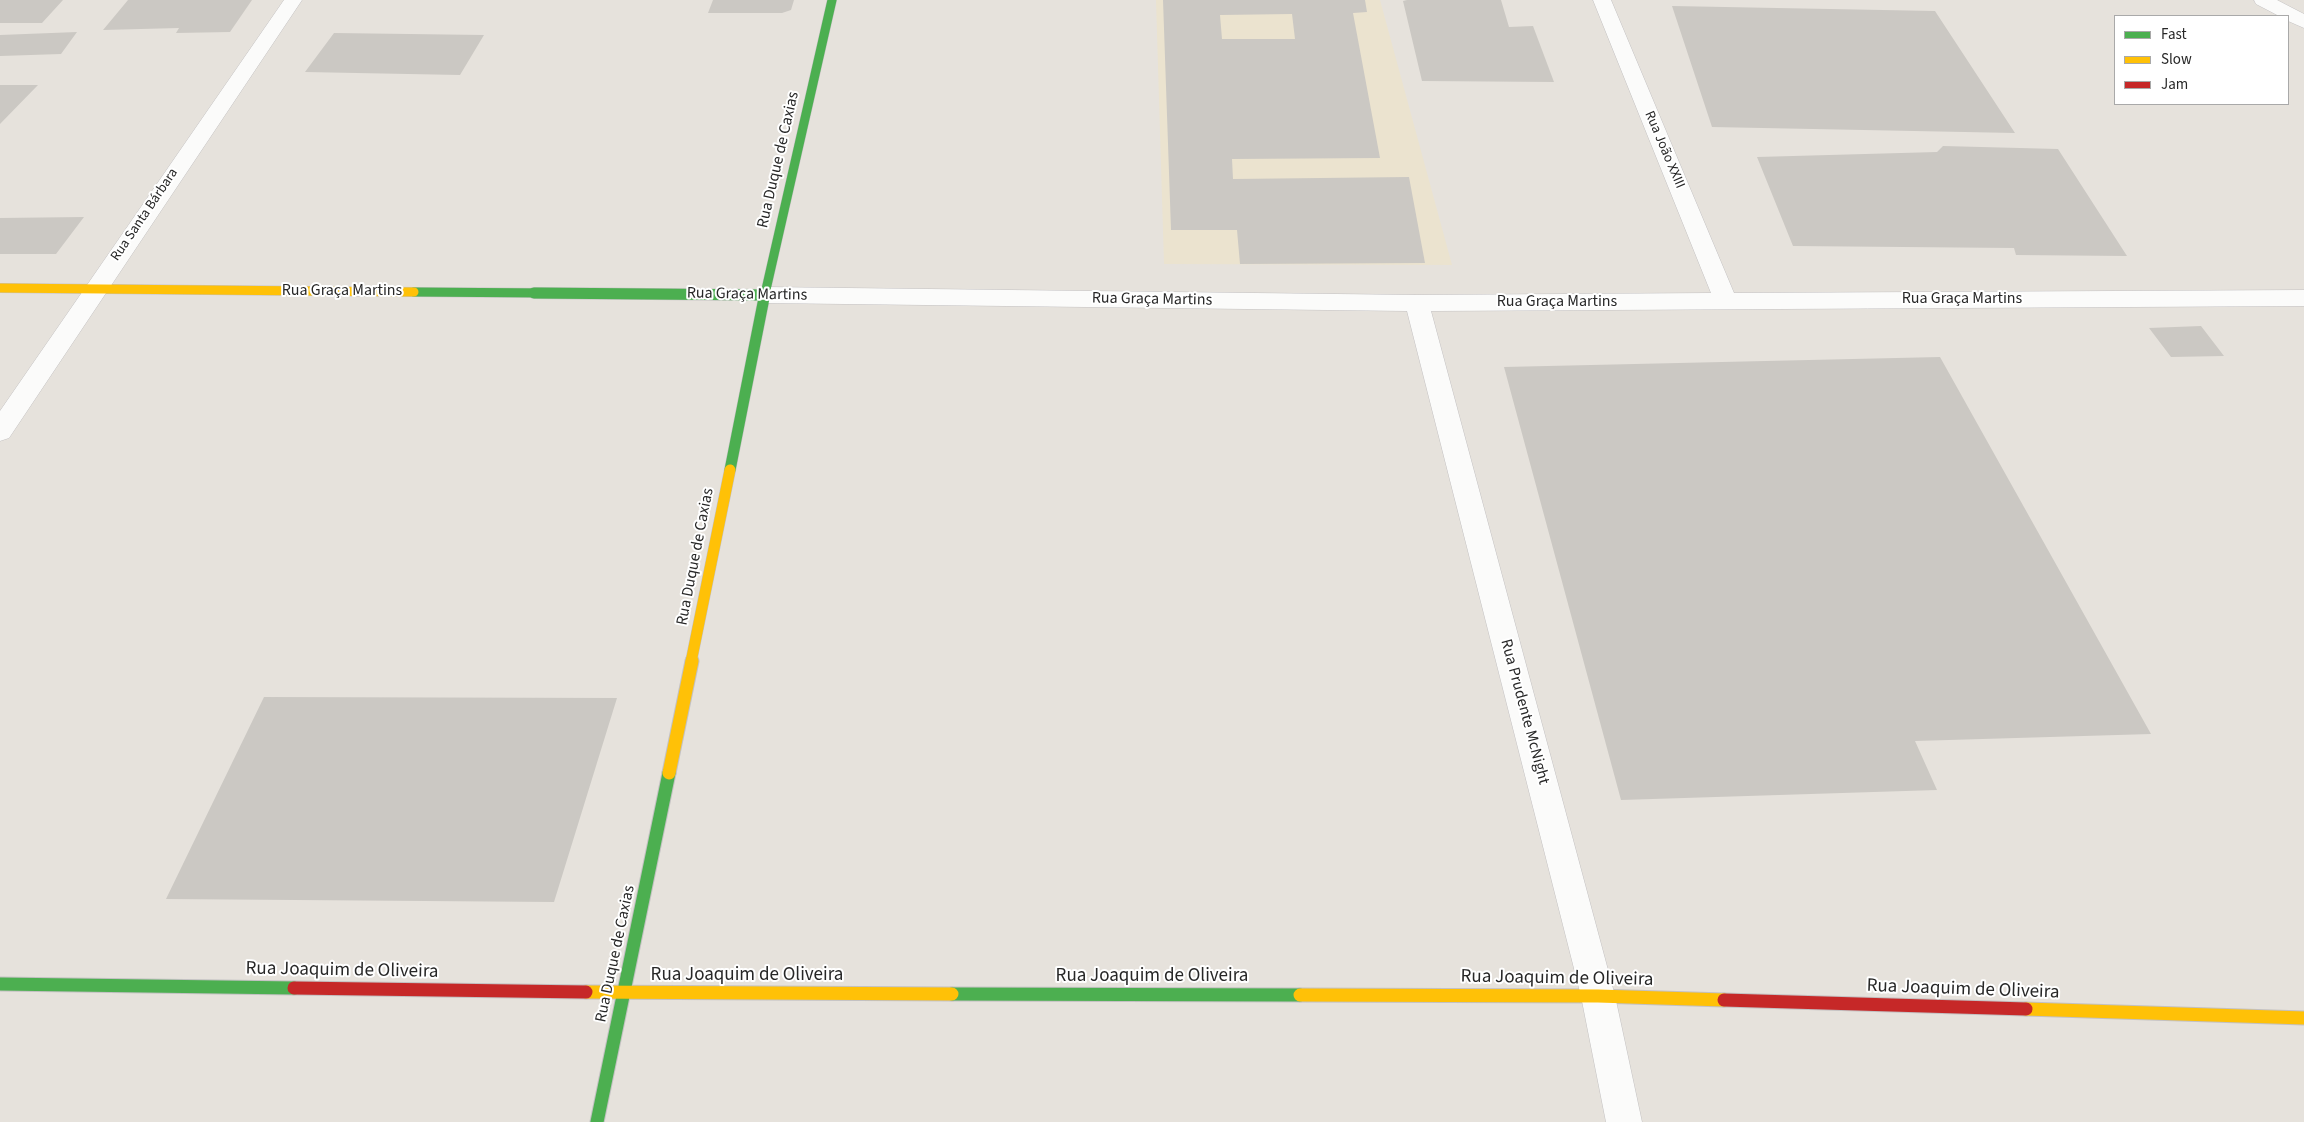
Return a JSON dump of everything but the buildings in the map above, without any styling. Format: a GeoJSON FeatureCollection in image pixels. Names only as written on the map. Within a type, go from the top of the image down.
{"type":"FeatureCollection","features":[{"type":"Feature","properties":{"kind":"main road","name":"Rua Duque de Caxias"},"geometry":{"type":"LineString","coordinates":[[597,1122],[625,993],[765,295],[832,0]]}},
{"type":"Feature","properties":{"kind":"main road","name":"Rua Graça Martins"},"geometry":{"type":"LineString","coordinates":[[0,288],[765,295]]}},
{"type":"Feature","properties":{"kind":"main road","name":"Rua Joaquim de Oliveira"},"geometry":{"type":"LineString","coordinates":[[0,984],[625,993],[1598,996],[2304,1018]]}},
{"type":"Feature","properties":{"kind":"street","name":"Rua Santa Bárbara"},"geometry":{"type":"LineString","coordinates":[[0,431],[94,289],[293,0]]}},
{"type":"Feature","properties":{"kind":"street","name":"Rua João XXIII"},"geometry":{"type":"LineString","coordinates":[[1602,0],[1726,301]]}},
{"type":"Feature","properties":{"kind":"street"},"geometry":{"type":"LineString","coordinates":[[2263,0],[2304,22]]}},
{"type":"Feature","properties":{"kind":"street","name":"Rua Graça Martins"},"geometry":{"type":"LineString","coordinates":[[765,295],[1417,303],[2304,298]]}},
{"type":"Feature","properties":{"kind":"street","name":"Rua Prudente McNight"},"geometry":{"type":"LineString","coordinates":[[1417,303],[1598,996],[1624,1122]]}},
{"type":"Feature","properties":{"kind":"shaded area"},"geometry":{"type":"Polygon","coordinates":[[[1156,0],[1380,0],[1452,265],[1164,264],[1156,0]]]}},
{"type":"Feature","properties":{"kind":"traffic: fast"},"geometry":{"type":"LineString","coordinates":[[730,470],[765,295],[832,0]]}},
{"type":"Feature","properties":{"kind":"traffic: fast"},"geometry":{"type":"LineString","coordinates":[[414,292],[765,295]]}},
{"type":"Feature","properties":{"kind":"traffic: fast"},"geometry":{"type":"LineString","coordinates":[[597,1122],[669,773]]}},
{"type":"Feature","properties":{"kind":"traffic: fast"},"geometry":{"type":"LineString","coordinates":[[0,984],[294,988]]}},
{"type":"Feature","properties":{"kind":"traffic: fast"},"geometry":{"type":"LineString","coordinates":[[952,994],[1300,995]]}},
{"type":"Feature","properties":{"kind":"traffic: slow"},"geometry":{"type":"LineString","coordinates":[[0,288],[414,292]]}},
{"type":"Feature","properties":{"kind":"traffic: slow"},"geometry":{"type":"LineString","coordinates":[[669,773],[730,470]]}},
{"type":"Feature","properties":{"kind":"traffic: slow"},"geometry":{"type":"LineString","coordinates":[[586,992],[952,994]]}},
{"type":"Feature","properties":{"kind":"traffic: slow"},"geometry":{"type":"LineString","coordinates":[[1300,995],[1598,996],[1724,1000]]}},
{"type":"Feature","properties":{"kind":"traffic: slow"},"geometry":{"type":"LineString","coordinates":[[2026,1009],[2304,1018]]}},
{"type":"Feature","properties":{"kind":"traffic: jam"},"geometry":{"type":"LineString","coordinates":[[294,988],[586,992]]}},
{"type":"Feature","properties":{"kind":"traffic: jam"},"geometry":{"type":"LineString","coordinates":[[1724,1000],[2026,1009]]}}]}
